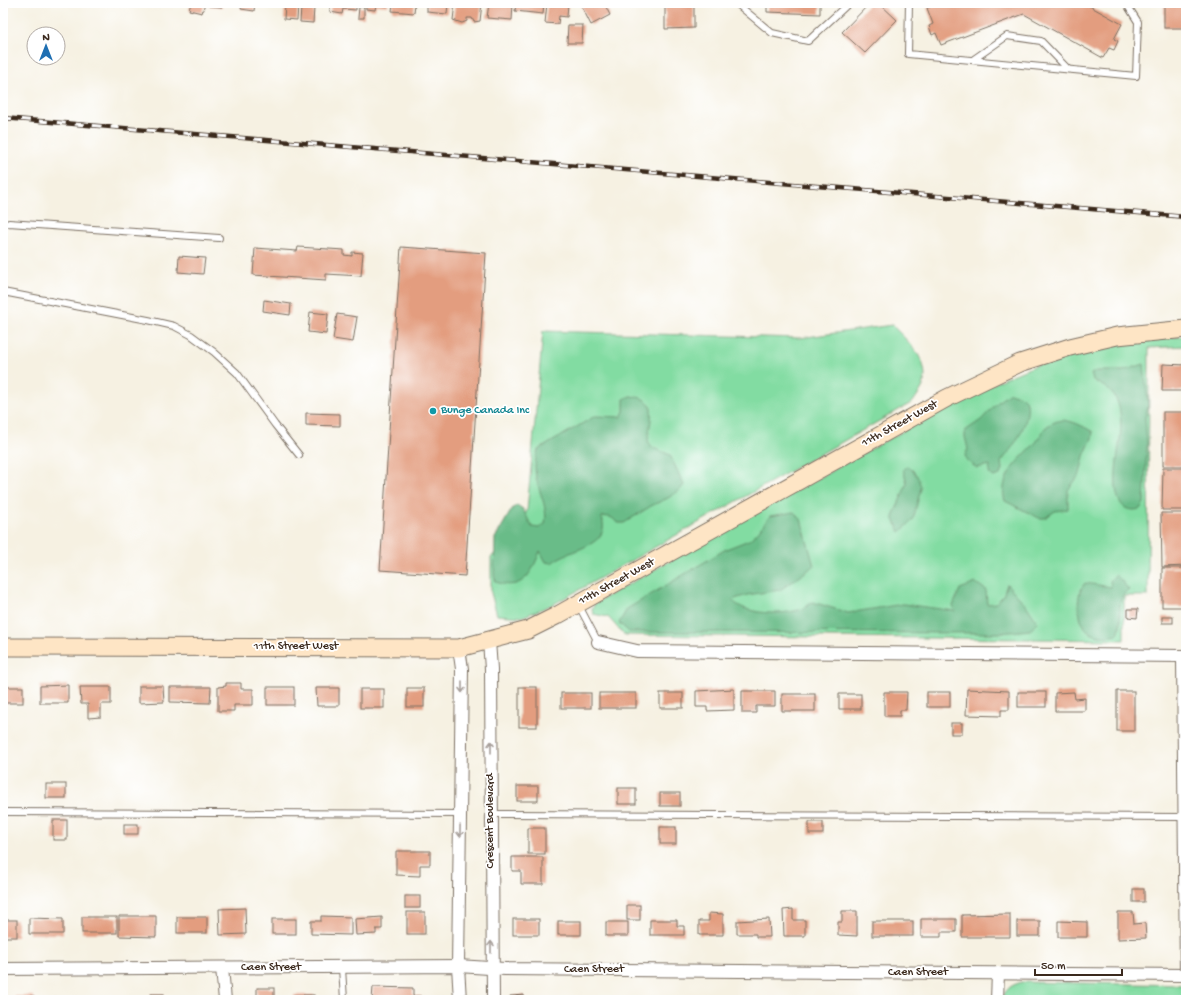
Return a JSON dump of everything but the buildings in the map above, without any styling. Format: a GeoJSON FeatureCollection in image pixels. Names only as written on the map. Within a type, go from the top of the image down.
{"type":"FeatureCollection","features":[{"type":"Feature","properties":{"kind":"main road","name":"11th Street West"},"geometry":{"type":"LineString","coordinates":[[3,647],[459,648],[489,641],[528,630],[578,604],[947,398],[1020,363],[1070,347],[1116,336],[1186,329]]}},
{"type":"Feature","properties":{"kind":"street","name":"Crescent Boulevard"},"geometry":{"type":"LineString","coordinates":[[489,641],[491,669],[491,967],[493,1000]]}},
{"type":"Feature","properties":{"kind":"street"},"geometry":{"type":"LineString","coordinates":[[598,642],[637,651],[1184,656],[1186,976]]}},
{"type":"Feature","properties":{"kind":"street"},"geometry":{"type":"LineString","coordinates":[[459,648],[462,669],[458,966],[460,1000]]}},
{"type":"Feature","properties":{"kind":"street","name":"Caen Street"},"geometry":{"type":"LineString","coordinates":[[3,969],[342,968],[458,966],[505,969],[1186,976]]}},
{"type":"Feature","properties":{"kind":"street"},"geometry":{"type":"LineString","coordinates":[[222,968],[225,1000]]}},
{"type":"Feature","properties":{"kind":"street"},"geometry":{"type":"LineString","coordinates":[[997,1000],[998,973]]}},
{"type":"Feature","properties":{"kind":"lane"},"geometry":{"type":"LineString","coordinates":[[736,3],[772,33],[808,41],[849,3]]}},
{"type":"Feature","properties":{"kind":"lane"},"geometry":{"type":"LineString","coordinates":[[909,3],[908,54],[974,59],[1136,76],[1138,22],[1126,3]]}},
{"type":"Feature","properties":{"kind":"lane"},"geometry":{"type":"LineString","coordinates":[[974,59],[1007,36],[1041,41],[1068,69]]}},
{"type":"Feature","properties":{"kind":"lane"},"geometry":{"type":"LineString","coordinates":[[3,225],[9,223],[219,238]]}},
{"type":"Feature","properties":{"kind":"lane"},"geometry":{"type":"LineString","coordinates":[[3,292],[148,320],[174,326],[191,335],[214,352],[237,373],[299,455]]}},
{"type":"Feature","properties":{"kind":"lane"},"geometry":{"type":"LineString","coordinates":[[578,604],[598,642]]}},
{"type":"Feature","properties":{"kind":"lane"},"geometry":{"type":"LineString","coordinates":[[3,812],[461,814]]}},
{"type":"Feature","properties":{"kind":"lane"},"geometry":{"type":"LineString","coordinates":[[491,814],[1186,817]]}},
{"type":"Feature","properties":{"kind":"lane"},"geometry":{"type":"LineString","coordinates":[[342,968],[344,1000]]}},
{"type":"Feature","properties":{"kind":"green space"},"geometry":{"type":"Polygon","coordinates":[[[892,325],[911,345],[921,360],[924,368],[925,377],[923,386],[913,402],[554,604],[522,617],[497,615],[491,593],[491,558],[527,511],[543,331],[800,338],[892,325]]]}},
{"type":"Feature","properties":{"kind":"green space"},"geometry":{"type":"Polygon","coordinates":[[[1186,336],[1186,346],[1149,348],[1148,596],[1124,596],[1124,640],[624,635],[608,617],[593,614],[592,609],[595,603],[941,410],[1005,378],[1049,360],[1116,344],[1186,336]]]}},
{"type":"Feature","properties":{"kind":"green space"},"geometry":{"type":"Polygon","coordinates":[[[1144,364],[1148,406],[1145,418],[1147,444],[1144,503],[1140,509],[1129,509],[1121,504],[1117,496],[1116,471],[1121,429],[1118,403],[1111,392],[1093,380],[1091,374],[1097,371],[1123,371],[1144,364]]]}},
{"type":"Feature","properties":{"kind":"green space"},"geometry":{"type":"Polygon","coordinates":[[[1010,393],[1022,397],[1027,402],[1026,418],[1024,426],[1016,442],[1001,462],[1002,469],[1000,475],[994,477],[989,474],[990,465],[977,468],[967,461],[965,455],[968,449],[965,431],[981,420],[999,401],[1010,393]]]}},
{"type":"Feature","properties":{"kind":"green space"},"geometry":{"type":"Polygon","coordinates":[[[630,396],[646,401],[650,406],[651,418],[648,441],[652,447],[670,455],[684,485],[679,491],[668,498],[651,506],[624,523],[617,523],[611,517],[602,517],[603,529],[595,541],[565,555],[552,563],[546,562],[540,551],[534,567],[520,582],[505,584],[496,582],[494,576],[495,538],[512,509],[517,505],[523,509],[532,527],[539,528],[545,524],[546,515],[535,471],[535,461],[538,450],[595,416],[621,417],[624,411],[624,399],[630,396]]]}},
{"type":"Feature","properties":{"kind":"green space"},"geometry":{"type":"Polygon","coordinates":[[[1062,420],[1078,424],[1093,432],[1092,438],[1084,456],[1080,474],[1068,490],[1068,509],[1055,511],[1045,518],[1039,518],[1005,501],[1004,486],[1013,467],[1037,441],[1045,428],[1048,425],[1062,420]]]}},
{"type":"Feature","properties":{"kind":"green space"},"geometry":{"type":"Polygon","coordinates":[[[909,466],[918,477],[921,488],[913,520],[900,532],[893,517],[907,483],[903,469],[909,466]]]}},
{"type":"Feature","properties":{"kind":"green space"},"geometry":{"type":"Polygon","coordinates":[[[794,512],[801,519],[814,566],[780,590],[747,595],[732,600],[745,609],[782,613],[799,610],[813,602],[848,613],[903,604],[955,611],[953,606],[960,589],[976,583],[986,590],[987,604],[996,603],[1003,596],[1007,584],[1026,605],[1038,623],[1030,630],[999,633],[629,632],[619,623],[627,609],[726,549],[749,540],[757,533],[770,516],[794,512]]]}},
{"type":"Feature","properties":{"kind":"green space"},"geometry":{"type":"Polygon","coordinates":[[[1115,575],[1129,590],[1121,599],[1119,630],[1117,635],[1096,635],[1091,633],[1083,624],[1079,610],[1079,596],[1085,583],[1111,587],[1110,581],[1115,575]]]}},
{"type":"Feature","properties":{"kind":"green space"},"geometry":{"type":"Polygon","coordinates":[[[1022,982],[1186,985],[1186,1000],[1002,1000],[1009,988],[1022,982]]]}},
{"type":"Feature","properties":{"kind":"railway"},"geometry":{"type":"LineString","coordinates":[[3,118],[1186,217]]}},
{"type":"Feature","properties":{"kind":"place","name":"Bunge Canada Inc"},"geometry":{"type":"Point","coordinates":[433,411]}}]}
